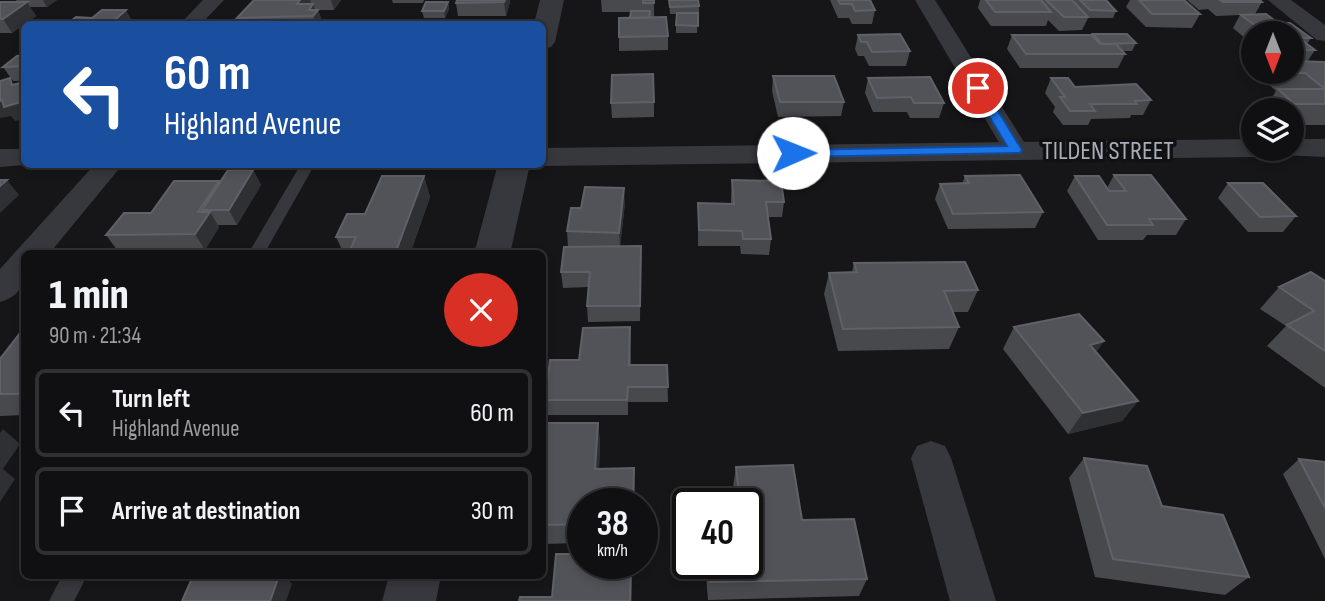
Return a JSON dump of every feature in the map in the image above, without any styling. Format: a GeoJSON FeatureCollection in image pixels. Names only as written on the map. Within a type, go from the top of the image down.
{"type":"FeatureCollection","features":[{"type":"Feature","properties":{"kind":"street"},"geometry":{"type":"LineString","coordinates":[[193,21],[214,0]]}},
{"type":"Feature","properties":{"kind":"street"},"geometry":{"type":"LineString","coordinates":[[546,25],[552,0]]}},
{"type":"Feature","properties":{"kind":"street"},"geometry":{"type":"LineString","coordinates":[[925,0],[1016,150]]}},
{"type":"Feature","properties":{"kind":"street"},"geometry":{"type":"LineString","coordinates":[[1278,0],[1325,34]]}},
{"type":"Feature","properties":{"kind":"street","name":"TILDEN STREET"},"geometry":{"type":"LineString","coordinates":[[546,157],[1241,148]]}},
{"type":"Feature","properties":{"kind":"street"},"geometry":{"type":"LineString","coordinates":[[1304,148],[1325,148]]}},
{"type":"Feature","properties":{"kind":"street"},"geometry":{"type":"LineString","coordinates":[[0,158],[21,158]]}},
{"type":"Feature","properties":{"kind":"street"},"geometry":{"type":"LineString","coordinates":[[35,250],[107,168]]}},
{"type":"Feature","properties":{"kind":"street"},"geometry":{"type":"LineString","coordinates":[[493,250],[513,168]]}},
{"type":"Feature","properties":{"kind":"street"},"geometry":{"type":"LineString","coordinates":[[0,290],[21,266]]}},
{"type":"Feature","properties":{"kind":"street"},"geometry":{"type":"LineString","coordinates":[[931,458],[973,601]]}},
{"type":"Feature","properties":{"kind":"street"},"geometry":{"type":"LineString","coordinates":[[409,601],[414,579]]}},
{"type":"Feature","properties":{"kind":"lane"},"geometry":{"type":"LineString","coordinates":[[258,250],[305,168]]}},
{"type":"Feature","properties":{"kind":"lane"},"geometry":{"type":"LineString","coordinates":[[61,601],[73,579]]}},
{"type":"Feature","properties":{"kind":"building"},"geometry":{"type":"Polygon","coordinates":[[[254,0],[300,0],[297,4],[313,4],[309,10],[318,10],[313,16],[237,18],[254,0]]]}},
{"type":"Feature","properties":{"kind":"building"},"geometry":{"type":"Polygon","coordinates":[[[457,0],[505,0],[456,3],[457,0]]]}},
{"type":"Feature","properties":{"kind":"building"},"geometry":{"type":"Polygon","coordinates":[[[643,0],[654,0],[654,3],[643,3],[643,0]]]}},
{"type":"Feature","properties":{"kind":"building"},"geometry":{"type":"Polygon","coordinates":[[[669,0],[698,0],[699,6],[670,7],[669,0]]]}},
{"type":"Feature","properties":{"kind":"building"},"geometry":{"type":"Polygon","coordinates":[[[838,0],[870,0],[875,10],[855,11],[852,4],[840,4],[838,0]]]}},
{"type":"Feature","properties":{"kind":"building"},"geometry":{"type":"Polygon","coordinates":[[[986,0],[1041,0],[1051,12],[995,12],[986,0]]]}},
{"type":"Feature","properties":{"kind":"building"},"geometry":{"type":"Polygon","coordinates":[[[1046,0],[1072,0],[1088,17],[1064,17],[1046,0]]]}},
{"type":"Feature","properties":{"kind":"building"},"geometry":{"type":"Polygon","coordinates":[[[1080,0],[1106,0],[1116,11],[1090,10],[1080,0]]]}},
{"type":"Feature","properties":{"kind":"building"},"geometry":{"type":"Polygon","coordinates":[[[1139,0],[1184,0],[1200,14],[1152,14],[1139,0]]]}},
{"type":"Feature","properties":{"kind":"building"},"geometry":{"type":"Polygon","coordinates":[[[1220,0],[1260,0],[1262,2],[1223,2],[1220,0]]]}},
{"type":"Feature","properties":{"kind":"building"},"geometry":{"type":"Polygon","coordinates":[[[0,2],[27,2],[0,19],[0,2]]]}},
{"type":"Feature","properties":{"kind":"building"},"geometry":{"type":"Polygon","coordinates":[[[426,2],[448,2],[444,11],[422,11],[426,2]]]}},
{"type":"Feature","properties":{"kind":"building"},"geometry":{"type":"Polygon","coordinates":[[[102,10],[126,10],[113,21],[71,21],[76,17],[92,18],[102,10]]]}},
{"type":"Feature","properties":{"kind":"building"},"geometry":{"type":"Polygon","coordinates":[[[631,11],[650,11],[649,18],[630,18],[631,11]]]}},
{"type":"Feature","properties":{"kind":"building"},"geometry":{"type":"Polygon","coordinates":[[[677,13],[698,13],[698,26],[676,25],[677,13]]]}},
{"type":"Feature","properties":{"kind":"building"},"geometry":{"type":"Polygon","coordinates":[[[1266,14],[1275,21],[1249,21],[1241,15],[1266,14]]]}},
{"type":"Feature","properties":{"kind":"building"},"geometry":{"type":"Polygon","coordinates":[[[666,17],[668,36],[619,37],[619,18],[666,17]]]}},
{"type":"Feature","properties":{"kind":"building"},"geometry":{"type":"Polygon","coordinates":[[[900,34],[910,51],[872,52],[867,42],[861,42],[858,35],[900,34]]]}},
{"type":"Feature","properties":{"kind":"building"},"geometry":{"type":"Polygon","coordinates":[[[1093,34],[1127,34],[1136,43],[1102,44],[1093,34]]]}},
{"type":"Feature","properties":{"kind":"building"},"geometry":{"type":"Polygon","coordinates":[[[1012,35],[1092,35],[1100,44],[1116,44],[1125,54],[1026,54],[1012,35]]]}},
{"type":"Feature","properties":{"kind":"building"},"geometry":{"type":"Polygon","coordinates":[[[1304,42],[1315,50],[1304,50],[1304,42]]]}},
{"type":"Feature","properties":{"kind":"building"},"geometry":{"type":"Polygon","coordinates":[[[21,55],[21,66],[3,67],[21,55]]]}},
{"type":"Feature","properties":{"kind":"building"},"geometry":{"type":"Polygon","coordinates":[[[1304,61],[1325,62],[1325,89],[1305,73],[1304,61]]]}},
{"type":"Feature","properties":{"kind":"building"},"geometry":{"type":"Polygon","coordinates":[[[653,74],[654,102],[611,103],[612,75],[653,74]]]}},
{"type":"Feature","properties":{"kind":"building"},"geometry":{"type":"Polygon","coordinates":[[[773,76],[834,76],[844,102],[780,102],[773,76]]]}},
{"type":"Feature","properties":{"kind":"building"},"geometry":{"type":"Polygon","coordinates":[[[930,77],[944,103],[914,103],[911,97],[877,98],[868,78],[930,77]]]}},
{"type":"Feature","properties":{"kind":"building"},"geometry":{"type":"Polygon","coordinates":[[[10,78],[12,85],[21,83],[21,102],[4,107],[2,100],[0,101],[0,81],[10,78]]]}},
{"type":"Feature","properties":{"kind":"building"},"geometry":{"type":"Polygon","coordinates":[[[1051,78],[1068,78],[1075,87],[1136,84],[1151,100],[1135,101],[1137,104],[1090,104],[1095,111],[1070,111],[1060,97],[1065,97],[1051,78]]]}},
{"type":"Feature","properties":{"kind":"building"},"geometry":{"type":"Polygon","coordinates":[[[1278,89],[1325,89],[1325,104],[1304,104],[1304,98],[1288,98],[1278,89]]]}},
{"type":"Feature","properties":{"kind":"building"},"geometry":{"type":"Polygon","coordinates":[[[228,170],[253,170],[229,210],[202,210],[228,170]]]}},
{"type":"Feature","properties":{"kind":"building"},"geometry":{"type":"Polygon","coordinates":[[[1020,175],[1043,212],[953,214],[940,184],[969,183],[965,176],[1020,175]]]}},
{"type":"Feature","properties":{"kind":"building"},"geometry":{"type":"Polygon","coordinates":[[[1114,175],[1151,175],[1186,219],[1149,219],[1153,225],[1107,225],[1075,176],[1099,176],[1109,191],[1126,191],[1114,175]]]}},
{"type":"Feature","properties":{"kind":"building"},"geometry":{"type":"Polygon","coordinates":[[[382,176],[424,176],[396,250],[350,250],[356,237],[336,237],[347,214],[365,214],[382,176]]]}},
{"type":"Feature","properties":{"kind":"building"},"geometry":{"type":"Polygon","coordinates":[[[732,180],[781,181],[784,202],[766,202],[771,239],[743,239],[742,231],[699,230],[698,203],[734,204],[732,180]]]}},
{"type":"Feature","properties":{"kind":"building"},"geometry":{"type":"Polygon","coordinates":[[[174,181],[219,181],[198,212],[210,212],[195,234],[106,235],[124,213],[151,213],[174,181]]]}},
{"type":"Feature","properties":{"kind":"building"},"geometry":{"type":"Polygon","coordinates":[[[1228,183],[1263,183],[1296,216],[1260,217],[1228,183]]]}},
{"type":"Feature","properties":{"kind":"building"},"geometry":{"type":"Polygon","coordinates":[[[585,187],[624,188],[619,233],[567,231],[571,208],[581,208],[585,187]]]}},
{"type":"Feature","properties":{"kind":"building"},"geometry":{"type":"Polygon","coordinates":[[[641,246],[640,306],[587,306],[590,272],[561,272],[564,247],[641,246]]]}},
{"type":"Feature","properties":{"kind":"building"},"geometry":{"type":"Polygon","coordinates":[[[965,262],[978,290],[944,291],[959,327],[843,329],[829,273],[857,272],[854,263],[965,262]]]}},
{"type":"Feature","properties":{"kind":"building"},"geometry":{"type":"Polygon","coordinates":[[[1311,272],[1325,281],[1325,351],[1287,325],[1314,311],[1279,287],[1311,272]]]}},
{"type":"Feature","properties":{"kind":"building"},"geometry":{"type":"Polygon","coordinates":[[[1079,314],[1104,341],[1090,345],[1138,401],[1083,413],[1014,327],[1079,314]]]}},
{"type":"Feature","properties":{"kind":"building"},"geometry":{"type":"Polygon","coordinates":[[[630,327],[629,365],[667,365],[668,387],[628,387],[627,400],[546,400],[550,360],[579,360],[583,328],[630,327]]]}},
{"type":"Feature","properties":{"kind":"building"},"geometry":{"type":"Polygon","coordinates":[[[21,332],[21,394],[0,394],[0,359],[21,332]]]}},
{"type":"Feature","properties":{"kind":"building"},"geometry":{"type":"Polygon","coordinates":[[[546,423],[598,423],[595,469],[634,468],[633,488],[567,488],[567,524],[546,525],[546,423]]]}},
{"type":"Feature","properties":{"kind":"building"},"geometry":{"type":"Polygon","coordinates":[[[1084,458],[1147,466],[1162,506],[1223,515],[1249,577],[1113,559],[1084,458]]]}},
{"type":"Feature","properties":{"kind":"building"},"geometry":{"type":"Polygon","coordinates":[[[1299,459],[1325,462],[1325,508],[1299,459]]]}},
{"type":"Feature","properties":{"kind":"building"},"geometry":{"type":"Polygon","coordinates":[[[793,465],[802,520],[854,519],[867,579],[710,582],[710,579],[763,579],[763,488],[738,488],[736,467],[793,465]]]}},
{"type":"Feature","properties":{"kind":"building"},"geometry":{"type":"Polygon","coordinates":[[[556,554],[567,554],[567,579],[631,579],[630,601],[519,601],[520,597],[552,597],[556,554]]]}},
{"type":"Feature","properties":{"kind":"building"},"geometry":{"type":"Polygon","coordinates":[[[192,579],[278,579],[270,601],[182,601],[192,579]]]}},
{"type":"Feature","properties":{"kind":"route"},"geometry":{"type":"LineString","coordinates":[[793,153],[1016,150],[978,88]]}}]}
